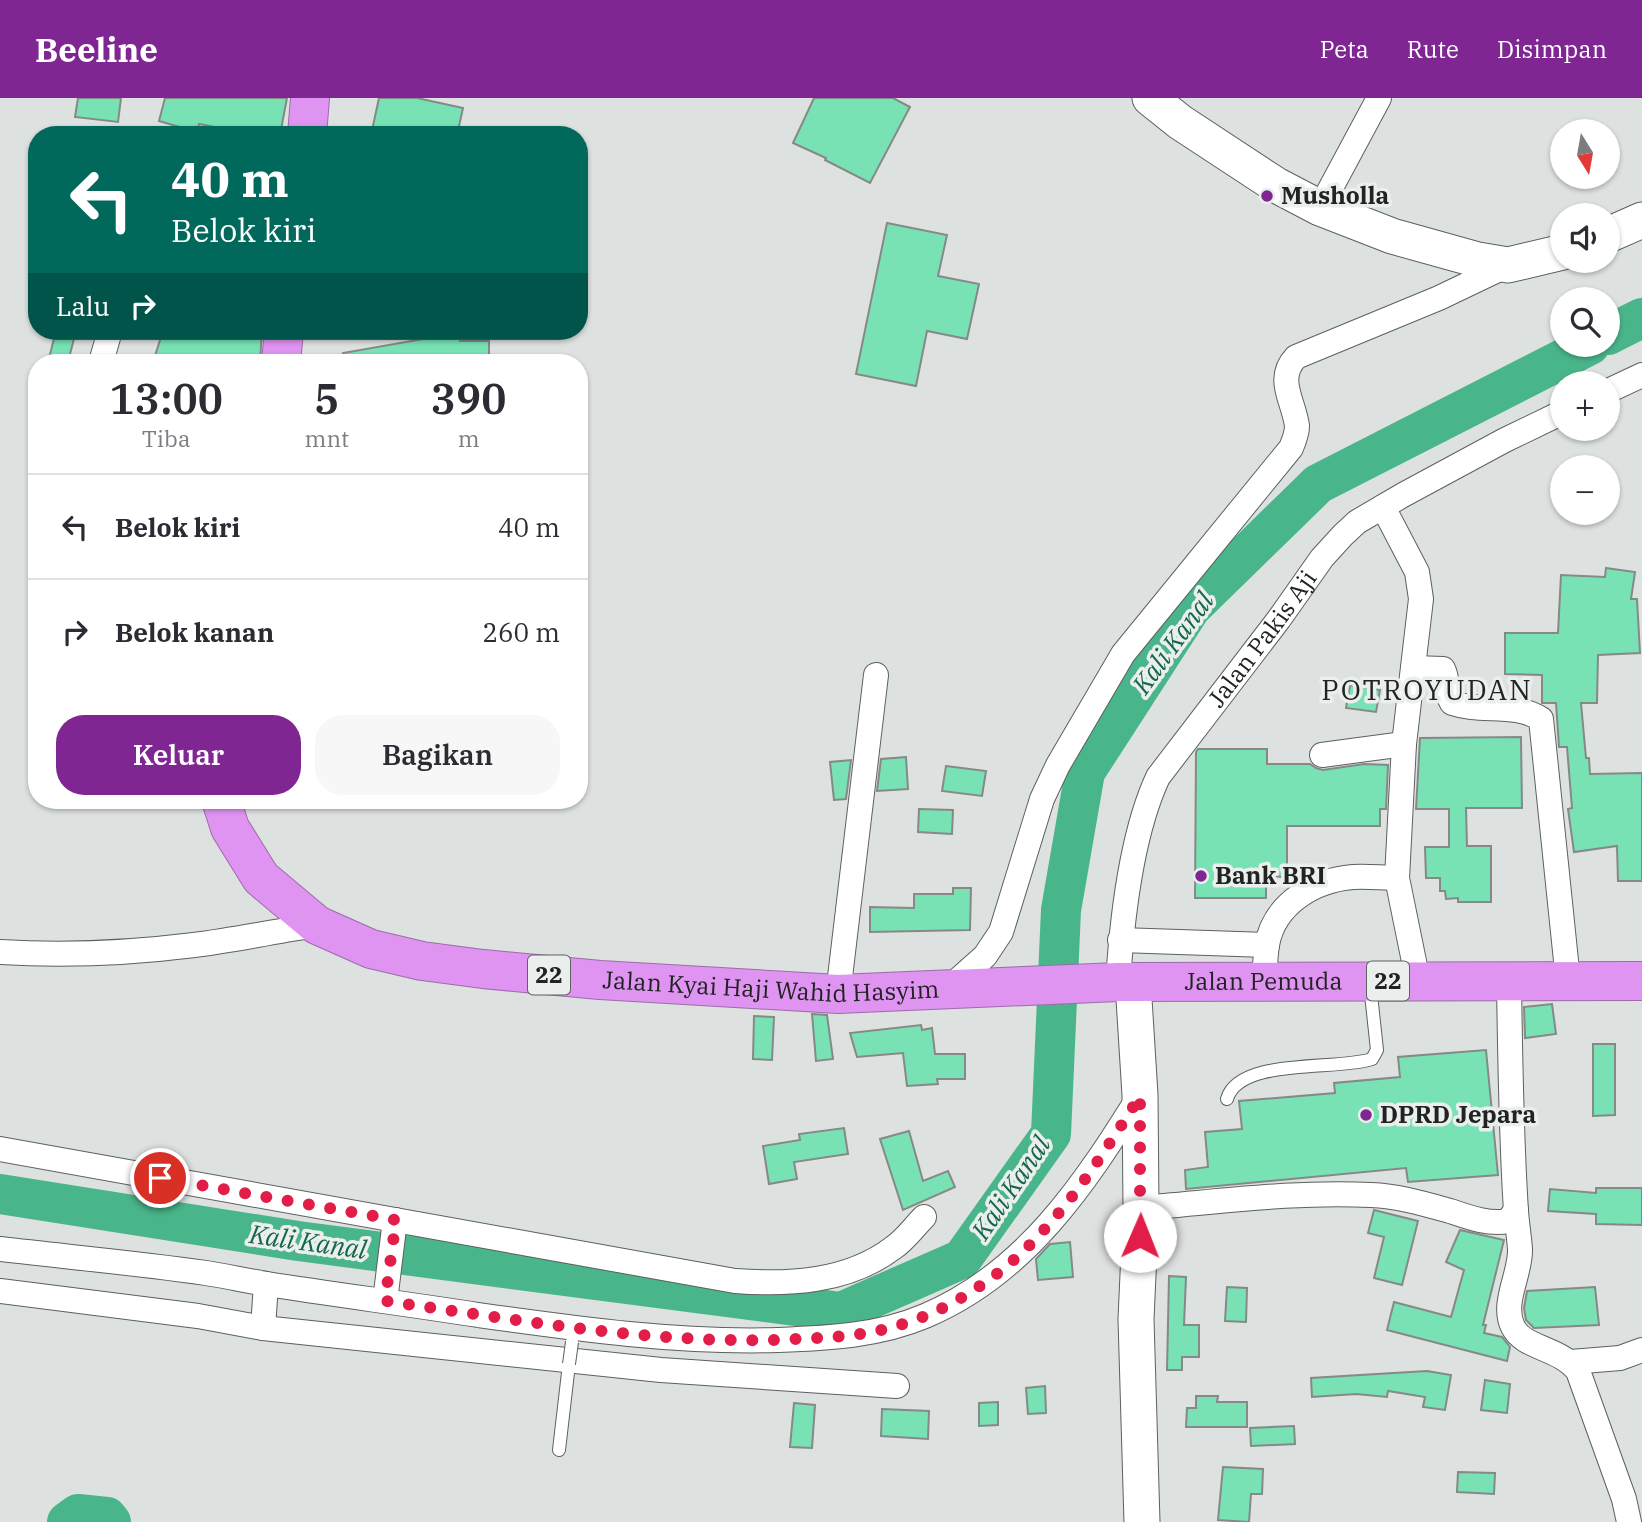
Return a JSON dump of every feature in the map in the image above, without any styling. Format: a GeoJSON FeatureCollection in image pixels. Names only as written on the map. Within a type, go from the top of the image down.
{"type":"FeatureCollection","features":[{"type":"Feature","properties":{"kind":"highway"},"geometry":{"type":"LineString","coordinates":[[308,126],[310,98]]}},
{"type":"Feature","properties":{"kind":"highway","name":"Jalan Kyai Haji Wahid Hasyim"},"geometry":{"type":"LineString","coordinates":[[224,809],[229,828],[261,878],[317,925],[347,940],[422,961],[600,980],[838,994],[961,987]]}},
{"type":"Feature","properties":{"kind":"highway","name":"Jalan Pemuda"},"geometry":{"type":"LineString","coordinates":[[1116,983],[1642,981]]}},
{"type":"Feature","properties":{"kind":"highway","name":"22"},"geometry":{"type":"LineString","coordinates":[[961,987],[1116,983]]}},
{"type":"Feature","properties":{"kind":"main road"},"geometry":{"type":"LineString","coordinates":[[1150,98],[1180,122],[1276,185],[1320,208],[1392,236],[1478,260],[1508,265],[1550,255]]}},
{"type":"Feature","properties":{"kind":"main road"},"geometry":{"type":"LineString","coordinates":[[1620,230],[1642,220]]}},
{"type":"Feature","properties":{"kind":"main road"},"geometry":{"type":"LineString","coordinates":[[1116,983],[1140,1096],[1136,1319],[1142,1522]]}},
{"type":"Feature","properties":{"kind":"street"},"geometry":{"type":"LineString","coordinates":[[1320,208],[1379,98]]}},
{"type":"Feature","properties":{"kind":"street"},"geometry":{"type":"LineString","coordinates":[[961,987],[1001,932],[1042,799],[1058,765],[1123,654],[1291,447],[1297,426],[1286,378],[1289,365],[1296,357],[1439,298],[1508,265]]}},
{"type":"Feature","properties":{"kind":"street"},"geometry":{"type":"LineString","coordinates":[[1620,385],[1642,374]]}},
{"type":"Feature","properties":{"kind":"street","name":"Jalan Pakis Aji"},"geometry":{"type":"LineString","coordinates":[[1116,983],[1139,828],[1158,777],[1279,619],[1322,558],[1357,523],[1383,507],[1550,418]]}},
{"type":"Feature","properties":{"kind":"street"},"geometry":{"type":"LineString","coordinates":[[1383,507],[1417,572],[1422,599],[1404,744],[1396,878],[1418,981]]}},
{"type":"Feature","properties":{"kind":"street"},"geometry":{"type":"LineString","coordinates":[[1413,668],[1443,669],[1446,673],[1446,689],[1452,703],[1468,707],[1515,709],[1541,719],[1568,980]]}},
{"type":"Feature","properties":{"kind":"street"},"geometry":{"type":"LineString","coordinates":[[838,994],[876,675]]}},
{"type":"Feature","properties":{"kind":"street"},"geometry":{"type":"LineString","coordinates":[[1322,755],[1404,744]]}},
{"type":"Feature","properties":{"kind":"street"},"geometry":{"type":"LineString","coordinates":[[1264,983],[1267,945],[1277,917],[1304,891],[1323,883],[1352,877],[1396,878]]}},
{"type":"Feature","properties":{"kind":"street"},"geometry":{"type":"LineString","coordinates":[[0,952],[47,955],[115,953],[196,945],[317,925]]}},
{"type":"Feature","properties":{"kind":"street"},"geometry":{"type":"LineString","coordinates":[[1121,940],[1267,945]]}},
{"type":"Feature","properties":{"kind":"street"},"geometry":{"type":"LineString","coordinates":[[1509,980],[1516,1210],[1520,1250],[1511,1292],[1511,1322],[1519,1336],[1527,1342],[1558,1353],[1578,1371],[1629,1522]]}},
{"type":"Feature","properties":{"kind":"street"},"geometry":{"type":"LineString","coordinates":[[0,1249],[207,1273],[385,1300],[573,1335],[744,1341],[864,1334],[924,1317],[976,1289],[1027,1248],[1063,1208],[1099,1160],[1140,1096]]}},
{"type":"Feature","properties":{"kind":"street"},"geometry":{"type":"LineString","coordinates":[[0,1149],[735,1281],[769,1283],[828,1277],[875,1261],[896,1247],[924,1217]]}},
{"type":"Feature","properties":{"kind":"street"},"geometry":{"type":"LineString","coordinates":[[1140,1208],[1278,1197],[1362,1195],[1420,1203],[1479,1219],[1501,1222],[1508,1221],[1516,1210]]}},
{"type":"Feature","properties":{"kind":"street"},"geometry":{"type":"LineString","coordinates":[[385,1300],[396,1221]]}},
{"type":"Feature","properties":{"kind":"street"},"geometry":{"type":"LineString","coordinates":[[263,1328],[266,1284]]}},
{"type":"Feature","properties":{"kind":"street"},"geometry":{"type":"LineString","coordinates":[[0,1292],[198,1316],[263,1328],[661,1370],[897,1386]]}},
{"type":"Feature","properties":{"kind":"street"},"geometry":{"type":"LineString","coordinates":[[1571,1362],[1620,1358],[1642,1350]]}},
{"type":"Feature","properties":{"kind":"lane"},"geometry":{"type":"LineString","coordinates":[[1227,1099],[1233,1085],[1258,1073],[1372,1059],[1377,1050],[1370,982]]}},
{"type":"Feature","properties":{"kind":"lane"},"geometry":{"type":"LineString","coordinates":[[559,1450],[573,1335]]}},
{"type":"Feature","properties":{"kind":"building"},"geometry":{"type":"Polygon","coordinates":[[[78,98],[121,98],[118,122],[75,117],[78,98]]]}},
{"type":"Feature","properties":{"kind":"building"},"geometry":{"type":"Polygon","coordinates":[[[165,98],[287,98],[282,126],[176,126],[159,121],[165,98]]]}},
{"type":"Feature","properties":{"kind":"building"},"geometry":{"type":"Polygon","coordinates":[[[379,98],[417,98],[463,108],[459,126],[373,126],[379,98]]]}},
{"type":"Feature","properties":{"kind":"building"},"geometry":{"type":"Polygon","coordinates":[[[814,98],[893,98],[910,107],[870,183],[793,143],[814,98]]]}},
{"type":"Feature","properties":{"kind":"building"},"geometry":{"type":"Polygon","coordinates":[[[887,223],[947,235],[938,276],[979,284],[967,339],[927,331],[916,386],[856,374],[887,223]]]}},
{"type":"Feature","properties":{"kind":"building"},"geometry":{"type":"Polygon","coordinates":[[[54,340],[74,340],[70,354],[50,354],[54,340]]]}},
{"type":"Feature","properties":{"kind":"building"},"geometry":{"type":"Polygon","coordinates":[[[160,340],[261,340],[261,354],[156,354],[160,340]]]}},
{"type":"Feature","properties":{"kind":"building"},"geometry":{"type":"Polygon","coordinates":[[[418,340],[489,341],[489,354],[343,353],[418,340]]]}},
{"type":"Feature","properties":{"kind":"building"},"geometry":{"type":"Polygon","coordinates":[[[1606,568],[1635,572],[1631,599],[1637,599],[1640,653],[1598,655],[1597,703],[1581,703],[1586,758],[1589,758],[1590,774],[1642,773],[1642,881],[1618,881],[1617,846],[1574,852],[1568,809],[1572,808],[1567,747],[1559,747],[1556,703],[1542,703],[1542,675],[1505,674],[1505,633],[1558,633],[1561,575],[1605,577],[1606,568]]]}},
{"type":"Feature","properties":{"kind":"building"},"geometry":{"type":"Polygon","coordinates":[[[1350,685],[1380,690],[1376,712],[1346,708],[1350,685]]]}},
{"type":"Feature","properties":{"kind":"building"},"geometry":{"type":"Polygon","coordinates":[[[1521,737],[1522,808],[1466,808],[1467,846],[1491,846],[1491,902],[1458,902],[1458,898],[1446,899],[1445,891],[1440,891],[1440,878],[1426,878],[1425,847],[1449,847],[1449,809],[1416,809],[1420,738],[1521,737]]]}},
{"type":"Feature","properties":{"kind":"building"},"geometry":{"type":"Polygon","coordinates":[[[1198,749],[1267,749],[1267,764],[1310,764],[1323,770],[1364,764],[1388,765],[1386,809],[1380,809],[1380,826],[1287,826],[1287,877],[1266,876],[1266,898],[1195,898],[1198,749]]]}},
{"type":"Feature","properties":{"kind":"building"},"geometry":{"type":"Polygon","coordinates":[[[906,757],[908,789],[877,791],[881,759],[906,757]]]}},
{"type":"Feature","properties":{"kind":"building"},"geometry":{"type":"Polygon","coordinates":[[[851,760],[846,799],[834,800],[830,762],[851,760]]]}},
{"type":"Feature","properties":{"kind":"building"},"geometry":{"type":"Polygon","coordinates":[[[946,766],[986,771],[982,796],[942,791],[946,766]]]}},
{"type":"Feature","properties":{"kind":"building"},"geometry":{"type":"Polygon","coordinates":[[[919,809],[953,810],[952,834],[918,832],[919,809]]]}},
{"type":"Feature","properties":{"kind":"building"},"geometry":{"type":"Polygon","coordinates":[[[953,888],[971,888],[970,930],[870,932],[870,907],[914,908],[914,894],[953,894],[953,888]]]}},
{"type":"Feature","properties":{"kind":"building"},"geometry":{"type":"Polygon","coordinates":[[[1552,1004],[1556,1034],[1525,1038],[1524,1007],[1552,1004]]]}},
{"type":"Feature","properties":{"kind":"building"},"geometry":{"type":"Polygon","coordinates":[[[812,1014],[827,1015],[833,1059],[816,1061],[812,1014]]]}},
{"type":"Feature","properties":{"kind":"building"},"geometry":{"type":"Polygon","coordinates":[[[754,1016],[774,1017],[772,1060],[753,1059],[754,1016]]]}},
{"type":"Feature","properties":{"kind":"building"},"geometry":{"type":"Polygon","coordinates":[[[921,1025],[922,1030],[932,1028],[935,1054],[965,1054],[965,1079],[937,1079],[938,1084],[907,1086],[903,1053],[857,1057],[850,1033],[921,1025]]]}},
{"type":"Feature","properties":{"kind":"building"},"geometry":{"type":"Polygon","coordinates":[[[1593,1044],[1615,1044],[1615,1115],[1593,1116],[1593,1044]]]}},
{"type":"Feature","properties":{"kind":"building","name":"DPRD Jepara"},"geometry":{"type":"Polygon","coordinates":[[[1486,1050],[1498,1175],[1408,1182],[1406,1168],[1186,1189],[1185,1170],[1208,1167],[1205,1132],[1242,1129],[1239,1101],[1335,1093],[1334,1083],[1400,1077],[1398,1057],[1486,1050]]]}},
{"type":"Feature","properties":{"kind":"building"},"geometry":{"type":"Polygon","coordinates":[[[844,1128],[848,1154],[794,1162],[797,1179],[769,1184],[763,1146],[800,1140],[799,1134],[844,1128]]]}},
{"type":"Feature","properties":{"kind":"building"},"geometry":{"type":"Polygon","coordinates":[[[909,1131],[923,1181],[948,1171],[955,1187],[903,1210],[880,1139],[909,1131]]]}},
{"type":"Feature","properties":{"kind":"building"},"geometry":{"type":"Polygon","coordinates":[[[1596,1188],[1642,1188],[1642,1225],[1596,1224],[1596,1214],[1548,1211],[1550,1189],[1596,1193],[1596,1188]]]}},
{"type":"Feature","properties":{"kind":"building"},"geometry":{"type":"Polygon","coordinates":[[[1374,1210],[1418,1221],[1402,1285],[1374,1278],[1384,1237],[1368,1233],[1374,1210]]]}},
{"type":"Feature","properties":{"kind":"building"},"geometry":{"type":"Polygon","coordinates":[[[1460,1230],[1504,1240],[1483,1325],[1486,1325],[1484,1333],[1502,1337],[1510,1347],[1507,1361],[1387,1330],[1394,1302],[1451,1317],[1464,1270],[1446,1262],[1460,1230]]]}},
{"type":"Feature","properties":{"kind":"building"},"geometry":{"type":"Polygon","coordinates":[[[1070,1242],[1073,1277],[1038,1280],[1036,1259],[1050,1244],[1070,1242]]]}},
{"type":"Feature","properties":{"kind":"building"},"geometry":{"type":"Polygon","coordinates":[[[1169,1276],[1186,1277],[1184,1325],[1199,1325],[1199,1357],[1182,1357],[1182,1370],[1167,1370],[1169,1276]]]}},
{"type":"Feature","properties":{"kind":"building"},"geometry":{"type":"Polygon","coordinates":[[[1227,1287],[1247,1288],[1246,1322],[1225,1321],[1227,1287]]]}},
{"type":"Feature","properties":{"kind":"building"},"geometry":{"type":"Polygon","coordinates":[[[1595,1287],[1599,1325],[1534,1328],[1526,1320],[1524,1308],[1527,1291],[1595,1287]]]}},
{"type":"Feature","properties":{"kind":"building"},"geometry":{"type":"Polygon","coordinates":[[[1427,1371],[1451,1375],[1445,1410],[1423,1407],[1425,1397],[1388,1391],[1387,1397],[1356,1394],[1312,1397],[1311,1378],[1427,1371]]]}},
{"type":"Feature","properties":{"kind":"building"},"geometry":{"type":"Polygon","coordinates":[[[1485,1380],[1510,1384],[1507,1413],[1481,1410],[1485,1380]]]}},
{"type":"Feature","properties":{"kind":"building"},"geometry":{"type":"Polygon","coordinates":[[[1045,1386],[1046,1413],[1028,1414],[1026,1388],[1045,1386]]]}},
{"type":"Feature","properties":{"kind":"building"},"geometry":{"type":"Polygon","coordinates":[[[1196,1396],[1218,1396],[1217,1402],[1247,1402],[1247,1427],[1186,1427],[1187,1408],[1196,1408],[1196,1396]]]}},
{"type":"Feature","properties":{"kind":"building"},"geometry":{"type":"Polygon","coordinates":[[[998,1402],[998,1425],[979,1426],[979,1403],[998,1402]]]}},
{"type":"Feature","properties":{"kind":"building"},"geometry":{"type":"Polygon","coordinates":[[[794,1403],[815,1405],[812,1448],[790,1447],[794,1403]]]}},
{"type":"Feature","properties":{"kind":"building"},"geometry":{"type":"Polygon","coordinates":[[[882,1409],[929,1411],[928,1439],[881,1436],[882,1409]]]}},
{"type":"Feature","properties":{"kind":"building"},"geometry":{"type":"Polygon","coordinates":[[[1294,1426],[1295,1444],[1251,1446],[1250,1428],[1294,1426]]]}},
{"type":"Feature","properties":{"kind":"building"},"geometry":{"type":"Polygon","coordinates":[[[1223,1467],[1263,1469],[1262,1494],[1251,1494],[1249,1522],[1218,1520],[1223,1467]]]}},
{"type":"Feature","properties":{"kind":"building"},"geometry":{"type":"Polygon","coordinates":[[[1458,1472],[1495,1473],[1494,1494],[1457,1492],[1458,1472]]]}},
{"type":"Feature","properties":{"kind":"waterway","name":"Kali Kanal"},"geometry":{"type":"LineString","coordinates":[[1620,329],[1642,318]]}},
{"type":"Feature","properties":{"kind":"waterway","name":"Kali Kanal"},"geometry":{"type":"LineString","coordinates":[[0,1194],[298,1241],[841,1312],[962,1259],[1051,1134],[1061,910],[1085,772],[1191,608],[1318,484],[1567,357]]}},
{"type":"Feature","properties":{"kind":"waterway"},"geometry":{"type":"LineString","coordinates":[[67,1522],[78,1514],[107,1517],[111,1522]]}},
{"type":"Feature","properties":{"kind":"place","name":"Musholla"},"geometry":{"type":"Point","coordinates":[1267,196]}},
{"type":"Feature","properties":{"kind":"place","name":"Bank BRI"},"geometry":{"type":"Point","coordinates":[1201,876]}},
{"type":"Feature","properties":{"kind":"place","name":"DPRD Jepara"},"geometry":{"type":"Point","coordinates":[1366,1115]}},
{"type":"Feature","properties":{"kind":"district","name":"POTROYUDAN"},"geometry":{"type":"Point","coordinates":[1427,690]}},
{"type":"Feature","properties":{"kind":"route"},"geometry":{"type":"LineString","coordinates":[[160,1178],[396,1220],[385,1301],[650,1336],[731,1341],[831,1338],[864,1334],[924,1317],[976,1289],[999,1272],[1043,1232],[1063,1208],[1099,1160],[1140,1096],[1140,1236]]}}]}
